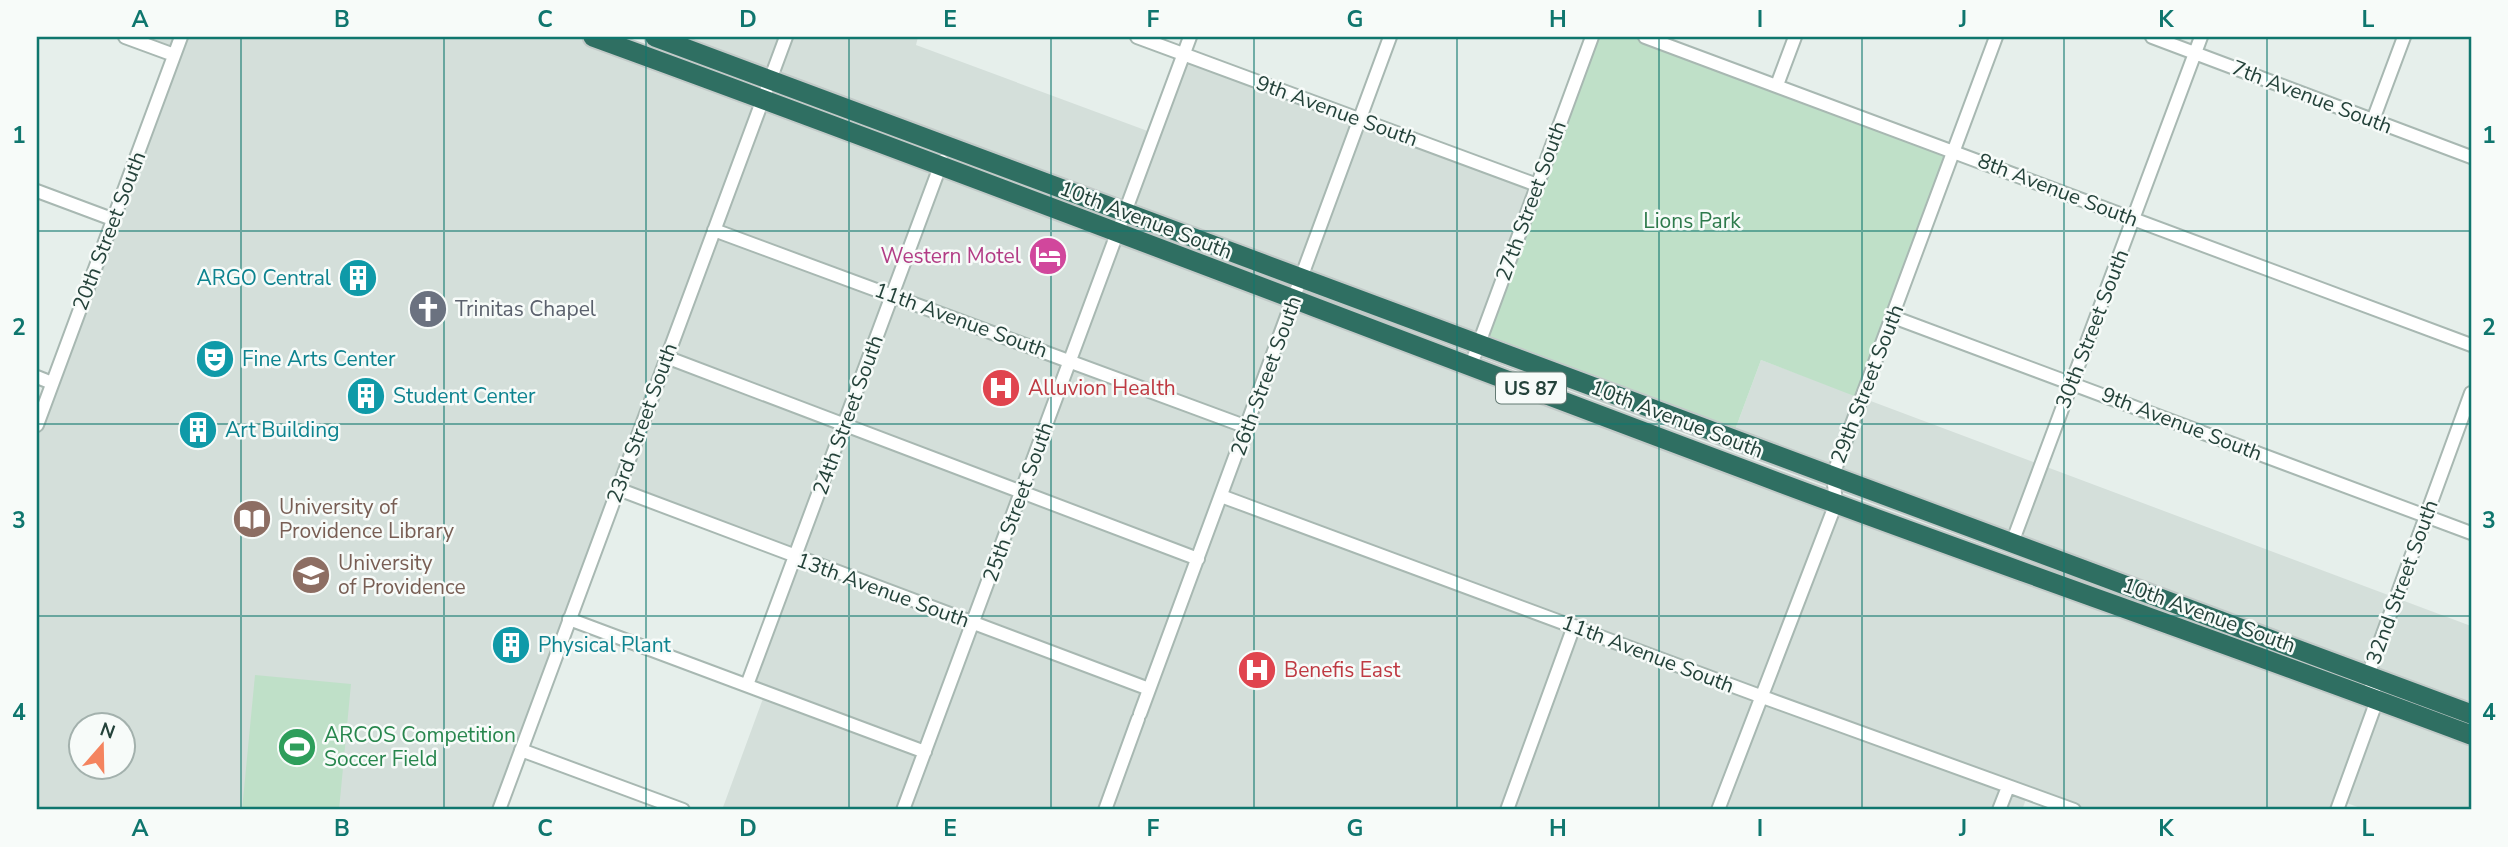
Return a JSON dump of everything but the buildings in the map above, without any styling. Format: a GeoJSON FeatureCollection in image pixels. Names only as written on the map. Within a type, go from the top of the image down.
{"type":"FeatureCollection","features":[{"type":"Feature","properties":{"kind":"highway","name":"10th Avenue South"},"geometry":{"type":"LineString","coordinates":[[593,37],[941,165],[1294,301],[1836,503],[2471,735]]}},
{"type":"Feature","properties":{"kind":"highway","name":"10th Avenue South"},"geometry":{"type":"LineString","coordinates":[[655,37],[2471,714]]}},
{"type":"Feature","properties":{"kind":"street"},"geometry":{"type":"LineString","coordinates":[[125,37],[174,55]]}},
{"type":"Feature","properties":{"kind":"street","name":"20th Street South"},"geometry":{"type":"LineString","coordinates":[[37,425],[181,37]]}},
{"type":"Feature","properties":{"kind":"street","name":"23rd Street South"},"geometry":{"type":"LineString","coordinates":[[499,810],[786,37]]}},
{"type":"Feature","properties":{"kind":"street","name":"9th Avenue South"},"geometry":{"type":"LineString","coordinates":[[1137,37],[1537,185]]}},
{"type":"Feature","properties":{"kind":"street","name":"25th Street South"},"geometry":{"type":"LineString","coordinates":[[903,810],[1190,37]]}},
{"type":"Feature","properties":{"kind":"street","name":"26th Street South"},"geometry":{"type":"LineString","coordinates":[[1105,810],[1390,37]]}},
{"type":"Feature","properties":{"kind":"street","name":"27th Street South"},"geometry":{"type":"LineString","coordinates":[[1471,365],[1592,37]]}},
{"type":"Feature","properties":{"kind":"street","name":"8th Avenue South"},"geometry":{"type":"LineString","coordinates":[[1645,37],[2471,345]]}},
{"type":"Feature","properties":{"kind":"street"},"geometry":{"type":"LineString","coordinates":[[1777,85],[1795,37]]}},
{"type":"Feature","properties":{"kind":"street","name":"29th Street South"},"geometry":{"type":"LineString","coordinates":[[1718,810],[1836,503],[1833,475],[1996,37]]}},
{"type":"Feature","properties":{"kind":"street","name":"7th Avenue South"},"geometry":{"type":"LineString","coordinates":[[2152,37],[2471,157]]}},
{"type":"Feature","properties":{"kind":"street","name":"30th Street South"},"geometry":{"type":"LineString","coordinates":[[2012,543],[2201,37]]}},
{"type":"Feature","properties":{"kind":"street"},"geometry":{"type":"LineString","coordinates":[[2372,120],[2404,37]]}},
{"type":"Feature","properties":{"kind":"street","name":"24th Street South"},"geometry":{"type":"LineString","coordinates":[[747,685],[949,145]]}},
{"type":"Feature","properties":{"kind":"street"},"geometry":{"type":"LineString","coordinates":[[37,191],[113,219]]}},
{"type":"Feature","properties":{"kind":"street","name":"11th Avenue South"},"geometry":{"type":"LineString","coordinates":[[714,230],[1247,426]]}},
{"type":"Feature","properties":{"kind":"street","name":"9th Avenue South"},"geometry":{"type":"LineString","coordinates":[[1893,317],[2471,533]]}},
{"type":"Feature","properties":{"kind":"street"},"geometry":{"type":"LineString","coordinates":[[666,357],[1198,559]]}},
{"type":"Feature","properties":{"kind":"street"},"geometry":{"type":"LineString","coordinates":[[37,377],[52,383]]}},
{"type":"Feature","properties":{"kind":"street","name":"32nd Street South"},"geometry":{"type":"LineString","coordinates":[[2377,700],[2368,675],[2471,393]]}},
{"type":"Feature","properties":{"kind":"street","name":"13th Avenue South"},"geometry":{"type":"LineString","coordinates":[[618,489],[1149,689]]}},
{"type":"Feature","properties":{"kind":"street","name":"11th Avenue South"},"geometry":{"type":"LineString","coordinates":[[1221,496],[2074,810]]}},
{"type":"Feature","properties":{"kind":"street"},"geometry":{"type":"LineString","coordinates":[[569,619],[925,752]]}},
{"type":"Feature","properties":{"kind":"street"},"geometry":{"type":"LineString","coordinates":[[1507,810],[1574,626]]}},
{"type":"Feature","properties":{"kind":"street"},"geometry":{"type":"LineString","coordinates":[[2337,810],[2377,700]]}},
{"type":"Feature","properties":{"kind":"street"},"geometry":{"type":"LineString","coordinates":[[521,750],[683,810]]}},
{"type":"Feature","properties":{"kind":"street"},"geometry":{"type":"LineString","coordinates":[[1999,810],[2008,787]]}},
{"type":"Feature","properties":{"kind":"shaded area"},"geometry":{"type":"Polygon","coordinates":[[[125,37],[593,37],[2471,735],[2471,810],[2366,810],[2341,801],[2337,810],[2072,810],[2028,794],[2022,810],[722,810],[765,693],[747,685],[794,557],[618,490],[499,810],[37,810],[37,425],[174,56],[125,37]]]}},
{"type":"Feature","properties":{"kind":"shaded area"},"geometry":{"type":"Polygon","coordinates":[[[655,37],[918,37],[916,45],[1153,133],[1183,54],[1537,185],[1478,344],[655,37]]]}},
{"type":"Feature","properties":{"kind":"shaded area"},"geometry":{"type":"Polygon","coordinates":[[[1761,360],[2471,626],[2471,714],[1732,438],[1761,360]]]}},
{"type":"Feature","properties":{"kind":"green space","name":"Lions Park"},"geometry":{"type":"Polygon","coordinates":[[[1592,37],[1645,37],[1954,151],[1862,399],[1761,360],[1732,438],[1478,344],[1592,37]]]}},
{"type":"Feature","properties":{"kind":"green space","name":"ARCOS Competition Soccer Field"},"geometry":{"type":"Polygon","coordinates":[[[255,675],[351,684],[339,810],[242,810],[255,675]]]}},
{"type":"Feature","properties":{"kind":"place","name":"Western Motel"},"geometry":{"type":"Point","coordinates":[1048,256]}},
{"type":"Feature","properties":{"kind":"place","name":"ARGO Central"},"geometry":{"type":"Point","coordinates":[358,278]}},
{"type":"Feature","properties":{"kind":"place","name":"Trinitas Chapel"},"geometry":{"type":"Point","coordinates":[428,309]}},
{"type":"Feature","properties":{"kind":"place","name":"Fine Arts Center"},"geometry":{"type":"Point","coordinates":[215,359]}},
{"type":"Feature","properties":{"kind":"place","name":"Alluvion Health"},"geometry":{"type":"Point","coordinates":[1001,388]}},
{"type":"Feature","properties":{"kind":"place","name":"Student Center"},"geometry":{"type":"Point","coordinates":[366,396]}},
{"type":"Feature","properties":{"kind":"place","name":"Art Building"},"geometry":{"type":"Point","coordinates":[198,430]}},
{"type":"Feature","properties":{"kind":"place","name":"University of Providence Library"},"geometry":{"type":"Point","coordinates":[252,519]}},
{"type":"Feature","properties":{"kind":"place","name":"University of Providence"},"geometry":{"type":"Point","coordinates":[311,575]}},
{"type":"Feature","properties":{"kind":"place","name":"Physical Plant"},"geometry":{"type":"Point","coordinates":[511,645]}},
{"type":"Feature","properties":{"kind":"place","name":"Benefis East"},"geometry":{"type":"Point","coordinates":[1257,670]}},
{"type":"Feature","properties":{"kind":"place","name":"ARCOS Competition Soccer Field"},"geometry":{"type":"Point","coordinates":[297,747]}}]}
